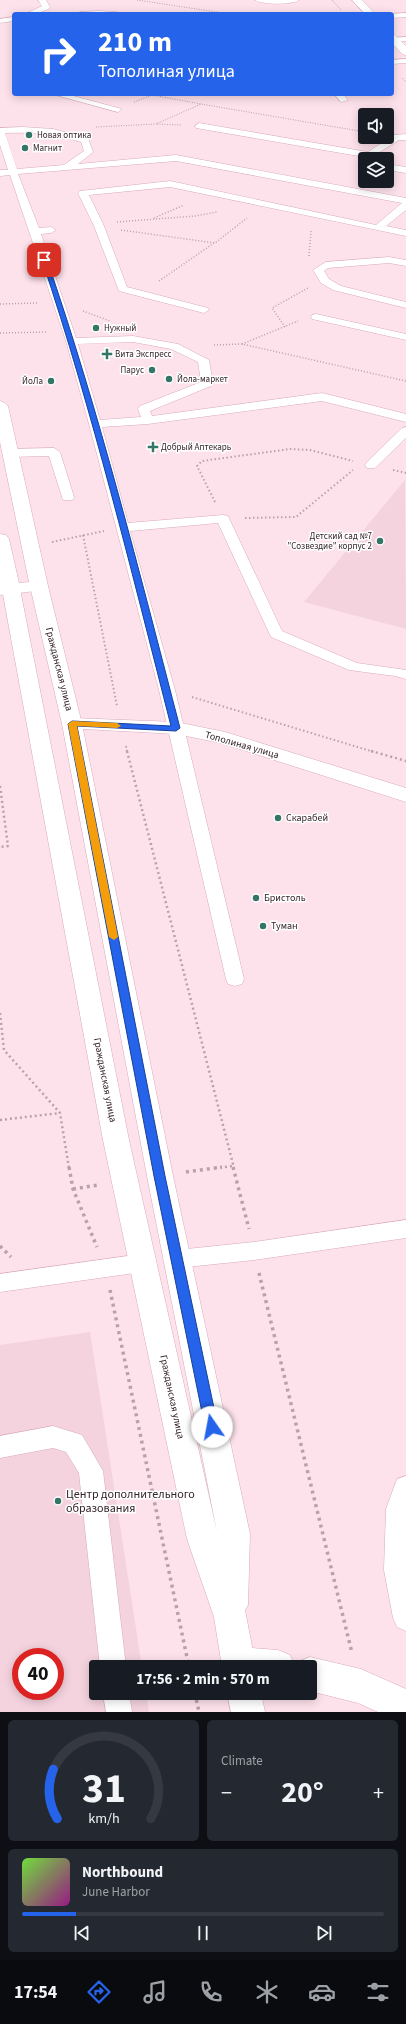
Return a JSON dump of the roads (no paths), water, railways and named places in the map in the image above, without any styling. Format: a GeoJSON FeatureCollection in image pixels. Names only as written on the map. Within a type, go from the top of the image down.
{"type":"FeatureCollection","features":[{"type":"Feature","properties":{"kind":"street"},"geometry":{"type":"LineString","coordinates":[[356,0],[368,12]]}},
{"type":"Feature","properties":{"kind":"street"},"geometry":{"type":"LineString","coordinates":[[394,40],[406,52]]}},
{"type":"Feature","properties":{"kind":"street","name":"Гражданская улица"},"geometry":{"type":"LineString","coordinates":[[0,406],[39,586],[72,724],[177,1259],[234,1534],[231,1617]]}},
{"type":"Feature","properties":{"kind":"street","name":"Гражданская улица"},"geometry":{"type":"LineString","coordinates":[[0,539],[6,590],[36,722],[116,1140],[142,1263],[203,1539],[231,1617],[238,1660]]}},
{"type":"Feature","properties":{"kind":"street"},"geometry":{"type":"LineString","coordinates":[[6,590],[39,586]]}},
{"type":"Feature","properties":{"kind":"street","name":"Тополиная улица"},"geometry":{"type":"LineString","coordinates":[[36,722],[176,728],[225,738],[406,795]]}},
{"type":"Feature","properties":{"kind":"street"},"geometry":{"type":"LineString","coordinates":[[317,1676],[361,1686],[406,1707]]}},
{"type":"Feature","properties":{"kind":"street","name":"Гражданская улица"},"geometry":{"type":"LineString","coordinates":[[246,1700],[248,1712]]}},
{"type":"Feature","properties":{"kind":"lane"},"geometry":{"type":"LineString","coordinates":[[34,12],[46,7],[42,0]]}},
{"type":"Feature","properties":{"kind":"lane"},"geometry":{"type":"LineString","coordinates":[[259,0],[271,2],[295,0]]}},
{"type":"Feature","properties":{"kind":"lane"},"geometry":{"type":"LineString","coordinates":[[394,16],[406,15]]}},
{"type":"Feature","properties":{"kind":"lane"},"geometry":{"type":"LineString","coordinates":[[0,20],[12,19]]}},
{"type":"Feature","properties":{"kind":"lane"},"geometry":{"type":"LineString","coordinates":[[394,39],[406,39]]}},
{"type":"Feature","properties":{"kind":"lane"},"geometry":{"type":"LineString","coordinates":[[394,62],[406,61]]}},
{"type":"Feature","properties":{"kind":"lane"},"geometry":{"type":"LineString","coordinates":[[64,96],[118,109]]}},
{"type":"Feature","properties":{"kind":"lane"},"geometry":{"type":"LineString","coordinates":[[199,126],[358,155]]}},
{"type":"Feature","properties":{"kind":"lane"},"geometry":{"type":"LineString","coordinates":[[0,128],[13,172],[35,231],[70,336],[96,424],[167,690],[235,979]]}},
{"type":"Feature","properties":{"kind":"lane"},"geometry":{"type":"LineString","coordinates":[[0,131],[33,129],[52,131],[85,140],[89,152],[67,168]]}},
{"type":"Feature","properties":{"kind":"lane"},"geometry":{"type":"LineString","coordinates":[[377,152],[397,137],[406,137]]}},
{"type":"Feature","properties":{"kind":"lane"},"geometry":{"type":"LineString","coordinates":[[0,173],[176,158],[406,201]]}},
{"type":"Feature","properties":{"kind":"lane"},"geometry":{"type":"LineString","coordinates":[[394,168],[406,170]]}},
{"type":"Feature","properties":{"kind":"lane"},"geometry":{"type":"LineString","coordinates":[[204,310],[123,288],[95,227],[83,193],[170,184],[406,233]]}},
{"type":"Feature","properties":{"kind":"lane"},"geometry":{"type":"LineString","coordinates":[[378,228],[406,205]]}},
{"type":"Feature","properties":{"kind":"lane"},"geometry":{"type":"LineString","coordinates":[[35,231],[51,230]]}},
{"type":"Feature","properties":{"kind":"lane"},"geometry":{"type":"LineString","coordinates":[[406,262],[388,260],[326,265],[318,270],[325,281],[353,293],[406,304]]}},
{"type":"Feature","properties":{"kind":"lane"},"geometry":{"type":"LineString","coordinates":[[316,317],[406,337]]}},
{"type":"Feature","properties":{"kind":"lane"},"geometry":{"type":"LineString","coordinates":[[70,336],[133,339],[174,346],[203,360],[207,384],[144,409],[148,420]]}},
{"type":"Feature","properties":{"kind":"lane"},"geometry":{"type":"LineString","coordinates":[[96,424],[148,420],[322,397],[406,418]]}},
{"type":"Feature","properties":{"kind":"lane"},"geometry":{"type":"LineString","coordinates":[[366,464],[406,431]]}},
{"type":"Feature","properties":{"kind":"lane"},"geometry":{"type":"LineString","coordinates":[[9,453],[54,452],[68,497]]}},
{"type":"Feature","properties":{"kind":"lane"},"geometry":{"type":"LineString","coordinates":[[124,527],[223,519],[276,634],[354,667],[397,672],[406,675]]}},
{"type":"Feature","properties":{"kind":"lane"},"geometry":{"type":"LineString","coordinates":[[177,1259],[254,1251],[406,1229]]}},
{"type":"Feature","properties":{"kind":"lane"},"geometry":{"type":"LineString","coordinates":[[0,1283],[142,1263]]}},
{"type":"Feature","properties":{"kind":"lane"},"geometry":{"type":"LineString","coordinates":[[0,1447],[53,1437],[74,1444],[91,1471],[113,1660]]}},
{"type":"Feature","properties":{"kind":"lane"},"geometry":{"type":"LineString","coordinates":[[406,1487],[398,1509],[397,1570],[406,1618]]}},
{"type":"Feature","properties":{"kind":"lane"},"geometry":{"type":"LineString","coordinates":[[117,1700],[119,1712]]}},
{"type":"Feature","properties":{"kind":"place","name":"Новая оптика"},"geometry":{"type":"Point","coordinates":[29,135]}},
{"type":"Feature","properties":{"kind":"place","name":"Магнит"},"geometry":{"type":"Point","coordinates":[25,148]}},
{"type":"Feature","properties":{"kind":"place","name":"Нужный"},"geometry":{"type":"Point","coordinates":[96,328]}},
{"type":"Feature","properties":{"kind":"place","name":"Вита Экспресс"},"geometry":{"type":"Point","coordinates":[107,354]}},
{"type":"Feature","properties":{"kind":"place","name":"Парус"},"geometry":{"type":"Point","coordinates":[152,370]}},
{"type":"Feature","properties":{"kind":"place","name":"Йола-маркет"},"geometry":{"type":"Point","coordinates":[169,379]}},
{"type":"Feature","properties":{"kind":"place","name":"ЙоЛа"},"geometry":{"type":"Point","coordinates":[51,381]}},
{"type":"Feature","properties":{"kind":"place","name":"Добрый Аптекарь"},"geometry":{"type":"Point","coordinates":[153,447]}},
{"type":"Feature","properties":{"kind":"place","name":"Детский сад №7 \"Созвездие\" корпус 2"},"geometry":{"type":"Point","coordinates":[380,541]}},
{"type":"Feature","properties":{"kind":"place","name":"Скарабей"},"geometry":{"type":"Point","coordinates":[278,818]}},
{"type":"Feature","properties":{"kind":"place","name":"Бристоль"},"geometry":{"type":"Point","coordinates":[256,898]}},
{"type":"Feature","properties":{"kind":"place","name":"Туман"},"geometry":{"type":"Point","coordinates":[263,926]}},
{"type":"Feature","properties":{"kind":"place","name":"Центр дополнительного образования"},"geometry":{"type":"Point","coordinates":[58,1501]}}]}
